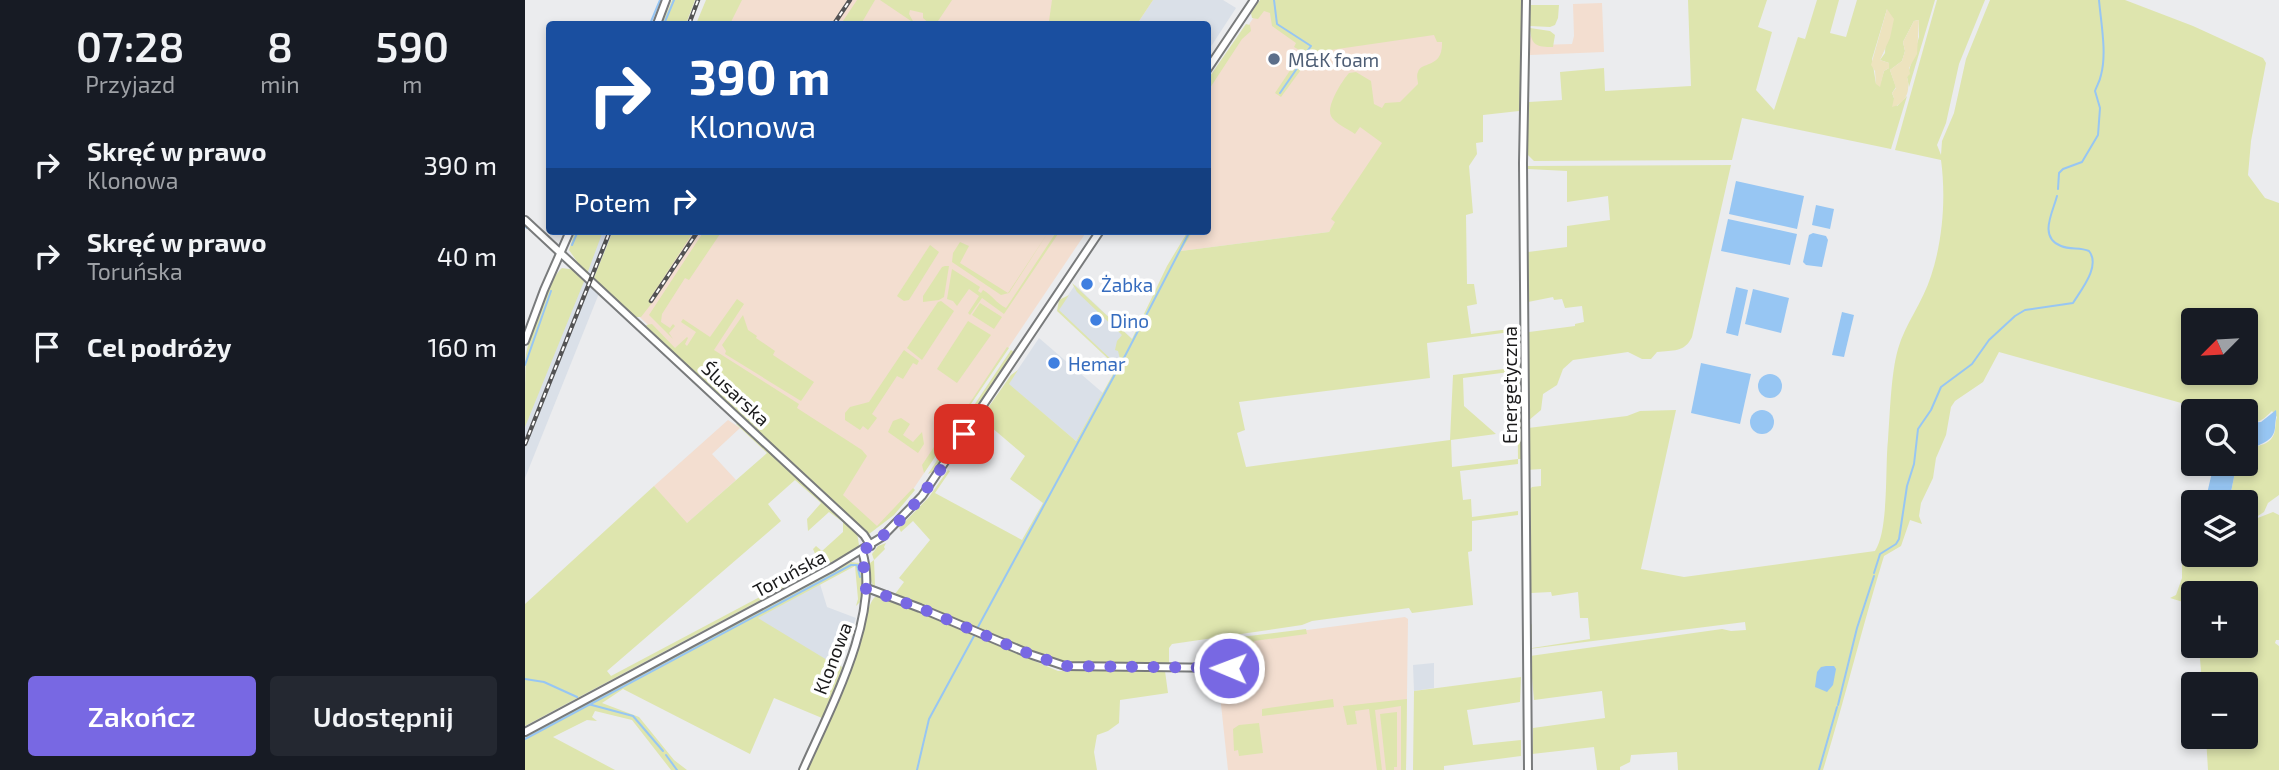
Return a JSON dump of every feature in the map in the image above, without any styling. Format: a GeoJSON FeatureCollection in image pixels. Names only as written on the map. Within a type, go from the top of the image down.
{"type":"FeatureCollection","features":[{"type":"Feature","properties":{"kind":"street"},"geometry":{"type":"LineString","coordinates":[[658,21],[666,0]]}},
{"type":"Feature","properties":{"kind":"street","name":"Energetyczna"},"geometry":{"type":"LineString","coordinates":[[1526,0],[1523,174],[1528,770]]}},
{"type":"Feature","properties":{"kind":"street"},"geometry":{"type":"LineString","coordinates":[[1211,64],[1250,1]]}},
{"type":"Feature","properties":{"kind":"street","name":"Ślusarska"},"geometry":{"type":"LineString","coordinates":[[525,220],[864,535],[871,546]]}},
{"type":"Feature","properties":{"kind":"street"},"geometry":{"type":"LineString","coordinates":[[525,341],[568,235]]}},
{"type":"Feature","properties":{"kind":"street","name":"Toruńska"},"geometry":{"type":"LineString","coordinates":[[525,732],[871,546],[894,527],[922,496],[1097,235]]}},
{"type":"Feature","properties":{"kind":"street","name":"Klonowa"},"geometry":{"type":"LineString","coordinates":[[803,770],[862,626],[866,589],[862,551]]}},
{"type":"Feature","properties":{"kind":"street"},"geometry":{"type":"LineString","coordinates":[[866,589],[1065,666],[1229,668]]}},
{"type":"Feature","properties":{"kind":"shaded area"},"geometry":{"type":"Polygon","coordinates":[[[716,0],[1153,0],[1139,21],[707,21],[716,0]]]}},
{"type":"Feature","properties":{"kind":"shaded area"},"geometry":{"type":"Polygon","coordinates":[[[1153,0],[1223,0],[1236,8],[1211,46],[1211,21],[1139,21],[1153,0]]]}},
{"type":"Feature","properties":{"kind":"shaded area","name":"M&K foam"},"geometry":{"type":"Polygon","coordinates":[[[1265,0],[1461,30],[1329,232],[1181,251],[1191,235],[1211,235],[1211,82],[1265,0]]]}},
{"type":"Feature","properties":{"kind":"shaded area"},"geometry":{"type":"Polygon","coordinates":[[[1602,3],[1604,52],[1530,55],[1530,35],[1539,45],[1572,44],[1573,4],[1602,3]]]}},
{"type":"Feature","properties":{"kind":"shaded area"},"geometry":{"type":"Polygon","coordinates":[[[589,235],[622,235],[525,478],[525,384],[589,235]]]}},
{"type":"Feature","properties":{"kind":"shaded area"},"geometry":{"type":"Polygon","coordinates":[[[622,235],[1084,235],[914,488],[895,511],[871,532],[603,283],[622,235]]]}},
{"type":"Feature","properties":{"kind":"shaded area"},"geometry":{"type":"Polygon","coordinates":[[[1075,285],[1132,339],[1117,367],[1058,310],[1075,285]]]}},
{"type":"Feature","properties":{"kind":"shaded area"},"geometry":{"type":"Polygon","coordinates":[[[1039,338],[1103,393],[1076,441],[1008,384],[1039,338]]]}},
{"type":"Feature","properties":{"kind":"shaded area"},"geometry":{"type":"Polygon","coordinates":[[[728,420],[740,428],[712,454],[736,480],[686,524],[654,486],[728,420]]]}},
{"type":"Feature","properties":{"kind":"shaded area"},"geometry":{"type":"Polygon","coordinates":[[[820,584],[827,607],[856,618],[837,667],[757,618],[820,584]]]}},
{"type":"Feature","properties":{"kind":"shaded area"},"geometry":{"type":"Polygon","coordinates":[[[1405,617],[1408,619],[1406,770],[1228,770],[1220,695],[1233,694],[1237,682],[1232,640],[1405,617]]]}},
{"type":"Feature","properties":{"kind":"shaded area"},"geometry":{"type":"Polygon","coordinates":[[[1434,663],[1434,688],[1414,691],[1413,665],[1434,663]]]}},
{"type":"Feature","properties":{"kind":"green space"},"geometry":{"type":"Polygon","coordinates":[[[672,0],[695,0],[687,21],[663,21],[672,0]]]}},
{"type":"Feature","properties":{"kind":"green space"},"geometry":{"type":"Polygon","coordinates":[[[706,0],[742,0],[732,21],[697,21],[706,0]]]}},
{"type":"Feature","properties":{"kind":"green space"},"geometry":{"type":"Polygon","coordinates":[[[857,0],[875,0],[863,21],[843,21],[857,0]]]}},
{"type":"Feature","properties":{"kind":"green space"},"geometry":{"type":"Polygon","coordinates":[[[880,0],[952,0],[938,21],[926,21],[923,13],[910,10],[911,21],[880,0]]]}},
{"type":"Feature","properties":{"kind":"green space"},"geometry":{"type":"Polygon","coordinates":[[[1052,0],[1153,0],[1139,21],[1049,21],[1052,0]]]}},
{"type":"Feature","properties":{"kind":"green space"},"geometry":{"type":"Polygon","coordinates":[[[1260,0],[1523,0],[1519,111],[1483,115],[1483,142],[1476,143],[1477,154],[1469,166],[1473,213],[1466,215],[1467,284],[1474,284],[1477,304],[1467,306],[1471,334],[1517,328],[1518,331],[1427,343],[1430,378],[1239,402],[1245,430],[1237,433],[1246,467],[1450,440],[1453,375],[1521,367],[1521,459],[1518,459],[1518,464],[1460,471],[1463,500],[1471,499],[1472,517],[1518,511],[1518,515],[1472,521],[1472,551],[1468,552],[1473,605],[1412,613],[1409,608],[1172,644],[1169,648],[1169,663],[1072,663],[1059,661],[873,586],[869,575],[870,563],[874,560],[875,586],[895,594],[904,582],[899,578],[930,540],[913,521],[901,532],[899,528],[929,497],[948,470],[950,471],[935,493],[1022,540],[1043,503],[1010,479],[1025,456],[984,421],[978,430],[976,425],[1011,375],[1018,370],[1009,384],[1076,441],[1117,367],[1057,311],[1059,300],[1069,295],[1059,310],[1116,364],[1120,359],[1118,351],[1115,350],[1122,335],[1077,292],[1072,283],[1132,339],[1167,266],[1186,235],[1191,235],[1181,251],[1329,232],[1335,222],[1331,219],[1382,143],[1360,127],[1355,134],[1333,119],[1331,106],[1339,87],[1349,73],[1356,72],[1371,81],[1374,104],[1382,108],[1385,103],[1400,102],[1418,84],[1417,75],[1420,69],[1436,60],[1441,51],[1442,42],[1437,42],[1434,35],[1308,55],[1294,47],[1296,43],[1272,26],[1270,13],[1264,11],[1258,19],[1252,18],[1251,13],[1260,0]],[[1517,371],[1463,378],[1464,406],[1496,434],[1451,440],[1452,467],[1518,459],[1517,371]]]}},
{"type":"Feature","properties":{"kind":"green space"},"geometry":{"type":"Polygon","coordinates":[[[1530,0],[1531,5],[1559,5],[1555,25],[1530,26],[1530,0]]]}},
{"type":"Feature","properties":{"kind":"green space"},"geometry":{"type":"Polygon","coordinates":[[[1688,0],[1767,0],[1758,27],[1772,32],[1756,90],[1774,110],[1798,37],[1805,39],[1817,0],[1839,0],[1830,33],[1846,37],[1857,0],[1935,0],[1909,87],[1907,77],[1919,37],[1919,20],[1914,21],[1903,42],[1905,51],[1902,61],[1890,70],[1896,87],[1892,93],[1897,106],[1907,96],[1891,149],[1742,118],[1732,160],[1534,161],[1527,154],[1529,102],[1562,100],[1560,72],[1604,68],[1605,91],[1691,86],[1688,0]],[[1887,9],[1872,59],[1876,84],[1889,68],[1889,63],[1880,60],[1885,53],[1887,9]]]}},
{"type":"Feature","properties":{"kind":"green space"},"geometry":{"type":"Polygon","coordinates":[[[1937,0],[1985,0],[1959,64],[1946,123],[1937,145],[1941,155],[1942,141],[1954,113],[1966,59],[1990,0],[2125,0],[2193,26],[2263,58],[2266,63],[2251,141],[2248,175],[2265,198],[2279,203],[2279,495],[2258,516],[2258,490],[2231,490],[2234,476],[2258,476],[2258,446],[2267,443],[2275,432],[2277,417],[2272,411],[2258,422],[2258,399],[2181,399],[2181,403],[1999,352],[1983,382],[1955,401],[1951,407],[1933,478],[1921,503],[1919,516],[1922,524],[1910,520],[1901,546],[1884,556],[1823,770],[1678,770],[1677,752],[1631,755],[1630,762],[1620,767],[1620,770],[1597,770],[1594,747],[1532,754],[1533,728],[1605,718],[1602,691],[1534,700],[1530,656],[1722,629],[1746,630],[1745,622],[1529,649],[1529,626],[1532,624],[1532,648],[1590,639],[1588,618],[1580,618],[1578,592],[1552,596],[1551,592],[1531,593],[1529,490],[1541,486],[1541,469],[1527,470],[1528,428],[1627,416],[1640,411],[1676,410],[1641,569],[1684,577],[1875,551],[1883,529],[1890,406],[1896,359],[1901,340],[1931,276],[1941,233],[1941,160],[1895,150],[1937,0]]]}},
{"type":"Feature","properties":{"kind":"green space"},"geometry":{"type":"Polygon","coordinates":[[[1246,24],[1250,25],[1251,31],[1242,39],[1211,86],[1211,75],[1246,24]]]}},
{"type":"Feature","properties":{"kind":"green space"},"geometry":{"type":"Polygon","coordinates":[[[1530,28],[1550,31],[1555,35],[1553,47],[1543,47],[1533,42],[1530,28]]]}},
{"type":"Feature","properties":{"kind":"green space"},"geometry":{"type":"Polygon","coordinates":[[[1297,60],[1303,67],[1281,97],[1275,93],[1297,60]]]}},
{"type":"Feature","properties":{"kind":"green space"},"geometry":{"type":"Polygon","coordinates":[[[1731,165],[1689,342],[1678,350],[1657,352],[1651,359],[1642,359],[1628,352],[1573,360],[1563,369],[1557,385],[1543,394],[1541,410],[1528,421],[1529,332],[1575,326],[1584,322],[1582,306],[1565,308],[1562,299],[1554,300],[1553,297],[1528,302],[1528,252],[1567,247],[1567,226],[1610,220],[1608,196],[1567,202],[1567,171],[1528,169],[1528,166],[1731,165]]]}},
{"type":"Feature","properties":{"kind":"green space"},"geometry":{"type":"Polygon","coordinates":[[[574,235],[602,235],[587,274],[577,265],[569,250],[574,235]]]}},
{"type":"Feature","properties":{"kind":"green space"},"geometry":{"type":"Polygon","coordinates":[[[611,235],[691,235],[641,317],[633,317],[593,280],[611,235]]]}},
{"type":"Feature","properties":{"kind":"green space"},"geometry":{"type":"Polygon","coordinates":[[[701,235],[719,235],[689,280],[685,278],[662,314],[661,322],[670,328],[673,324],[675,326],[669,333],[673,339],[649,315],[701,235]]]}},
{"type":"Feature","properties":{"kind":"green space"},"geometry":{"type":"Polygon","coordinates":[[[1046,235],[1009,293],[1001,295],[952,262],[953,253],[960,242],[969,246],[960,263],[1008,293],[1046,235]]]}},
{"type":"Feature","properties":{"kind":"green space"},"geometry":{"type":"Polygon","coordinates":[[[1054,235],[1057,235],[1004,314],[982,298],[970,315],[968,313],[979,296],[969,289],[957,306],[947,299],[952,269],[980,287],[978,291],[981,293],[983,290],[1006,308],[1054,235]]]}},
{"type":"Feature","properties":{"kind":"green space"},"geometry":{"type":"Polygon","coordinates":[[[930,245],[939,252],[909,300],[904,301],[897,296],[930,245]]]}},
{"type":"Feature","properties":{"kind":"green space"},"geometry":{"type":"Polygon","coordinates":[[[945,266],[949,266],[944,297],[923,302],[923,296],[945,266]]]}},
{"type":"Feature","properties":{"kind":"green space"},"geometry":{"type":"Polygon","coordinates":[[[562,268],[576,270],[585,279],[525,427],[526,354],[546,295],[562,268]]]}},
{"type":"Feature","properties":{"kind":"green space"},"geometry":{"type":"Polygon","coordinates":[[[737,299],[744,304],[714,350],[799,404],[797,408],[862,450],[867,456],[843,495],[877,526],[913,488],[915,490],[894,515],[869,534],[650,332],[646,325],[652,324],[675,348],[687,337],[687,346],[696,332],[681,322],[683,319],[710,337],[737,299]]]}},
{"type":"Feature","properties":{"kind":"green space"},"geometry":{"type":"Polygon","coordinates":[[[941,301],[954,311],[922,360],[907,348],[941,301]]]}},
{"type":"Feature","properties":{"kind":"green space"},"geometry":{"type":"Polygon","coordinates":[[[980,303],[1002,317],[994,329],[972,315],[980,303]]]}},
{"type":"Feature","properties":{"kind":"green space"},"geometry":{"type":"Polygon","coordinates":[[[743,315],[748,330],[775,351],[773,355],[814,382],[801,401],[725,354],[722,345],[743,315]]]}},
{"type":"Feature","properties":{"kind":"green space"},"geometry":{"type":"Polygon","coordinates":[[[968,321],[991,335],[957,383],[937,369],[968,321]]]}},
{"type":"Feature","properties":{"kind":"green space"},"geometry":{"type":"Polygon","coordinates":[[[1007,347],[1009,348],[924,473],[922,465],[954,417],[961,416],[1007,347]]]}},
{"type":"Feature","properties":{"kind":"green space"},"geometry":{"type":"Polygon","coordinates":[[[904,350],[919,361],[917,365],[913,363],[903,379],[897,376],[872,414],[877,418],[868,430],[863,426],[860,430],[845,420],[845,413],[850,407],[869,402],[904,350]]]}},
{"type":"Feature","properties":{"kind":"green space"},"geometry":{"type":"Polygon","coordinates":[[[1011,350],[1014,352],[933,472],[928,474],[1011,350]]]}},
{"type":"Feature","properties":{"kind":"green space"},"geometry":{"type":"Polygon","coordinates":[[[901,418],[910,424],[903,435],[913,442],[922,432],[924,444],[918,453],[888,432],[893,421],[901,418]]]}},
{"type":"Feature","properties":{"kind":"green space"},"geometry":{"type":"Polygon","coordinates":[[[739,422],[857,533],[859,545],[525,726],[525,604],[654,486],[687,523],[767,453],[736,424],[739,422]],[[795,480],[768,504],[781,521],[607,671],[611,676],[820,565],[813,549],[816,546],[822,551],[843,532],[843,522],[829,512],[808,531],[807,519],[821,503],[795,480]]]}},
{"type":"Feature","properties":{"kind":"green space"},"geometry":{"type":"Polygon","coordinates":[[[2273,512],[2279,515],[2279,640],[2275,643],[2279,646],[2279,770],[2208,770],[2207,749],[2258,749],[2258,672],[2201,672],[2200,658],[2258,658],[2258,581],[2181,581],[2181,601],[2170,598],[2176,595],[2182,578],[2182,567],[2258,567],[2258,518],[2273,512]]]}},
{"type":"Feature","properties":{"kind":"green space"},"geometry":{"type":"Polygon","coordinates":[[[886,543],[885,549],[874,560],[872,554],[878,546],[886,543]]]}},
{"type":"Feature","properties":{"kind":"green space"},"geometry":{"type":"Polygon","coordinates":[[[851,562],[859,563],[863,574],[863,599],[856,606],[858,599],[855,566],[758,618],[837,666],[851,632],[855,634],[850,636],[839,665],[842,667],[841,673],[822,718],[774,698],[750,754],[623,689],[602,703],[639,717],[674,760],[687,770],[671,770],[632,720],[595,711],[592,717],[597,721],[587,720],[553,737],[615,770],[525,770],[525,735],[851,562]]]}},
{"type":"Feature","properties":{"kind":"green space"},"geometry":{"type":"Polygon","coordinates":[[[875,597],[882,597],[1058,671],[1165,671],[1168,693],[1120,700],[1119,723],[1097,735],[1094,752],[1097,770],[807,770],[848,675],[870,605],[875,597]]]}},
{"type":"Feature","properties":{"kind":"green space"},"geometry":{"type":"Polygon","coordinates":[[[1306,629],[1307,634],[1254,641],[1256,662],[1250,663],[1249,644],[1237,646],[1241,664],[1235,665],[1232,638],[1306,629]]]}},
{"type":"Feature","properties":{"kind":"green space"},"geometry":{"type":"Polygon","coordinates":[[[1521,677],[1520,702],[1467,710],[1473,745],[1521,740],[1521,756],[1444,766],[1444,770],[1413,770],[1414,691],[1521,677]]]}},
{"type":"Feature","properties":{"kind":"green space"},"geometry":{"type":"Polygon","coordinates":[[[1333,699],[1334,707],[1262,716],[1262,709],[1333,699]]]}},
{"type":"Feature","properties":{"kind":"green space"},"geometry":{"type":"Polygon","coordinates":[[[1407,699],[1406,770],[1401,770],[1401,706],[1375,710],[1382,770],[1377,770],[1369,709],[1355,711],[1357,724],[1347,725],[1343,706],[1407,699]]]}},
{"type":"Feature","properties":{"kind":"green space"},"geometry":{"type":"Polygon","coordinates":[[[1397,712],[1397,767],[1394,767],[1394,770],[1386,770],[1380,714],[1397,712]]]}},
{"type":"Feature","properties":{"kind":"green space"},"geometry":{"type":"Polygon","coordinates":[[[1259,723],[1263,753],[1239,756],[1238,750],[1234,751],[1233,729],[1239,725],[1259,723]]]}},
{"type":"Feature","properties":{"kind":"sand"},"geometry":{"type":"Polygon","coordinates":[[[1887,9],[1894,19],[1890,38],[1880,60],[1889,63],[1889,68],[1884,71],[1880,87],[1876,84],[1875,71],[1871,65],[1887,9]]]}},
{"type":"Feature","properties":{"kind":"sand"},"geometry":{"type":"Polygon","coordinates":[[[1919,20],[1917,54],[1909,68],[1908,91],[1901,103],[1892,107],[1892,93],[1896,88],[1890,70],[1902,61],[1905,51],[1903,42],[1914,21],[1919,20]]]}},
{"type":"Feature","properties":{"kind":"water"},"geometry":{"type":"Polygon","coordinates":[[[1736,181],[1804,196],[1797,229],[1729,214],[1736,181]]]}},
{"type":"Feature","properties":{"kind":"water"},"geometry":{"type":"Polygon","coordinates":[[[1816,205],[1834,209],[1830,229],[1812,225],[1816,205]]]}},
{"type":"Feature","properties":{"kind":"water"},"geometry":{"type":"Polygon","coordinates":[[[1728,219],[1797,234],[1790,265],[1721,251],[1728,219]]]}},
{"type":"Feature","properties":{"kind":"water"},"geometry":{"type":"Polygon","coordinates":[[[1813,233],[1826,236],[1828,240],[1822,267],[1806,265],[1803,262],[1809,235],[1813,233]]]}},
{"type":"Feature","properties":{"kind":"water"},"geometry":{"type":"Polygon","coordinates":[[[1736,287],[1748,290],[1738,336],[1726,333],[1736,287]]]}},
{"type":"Feature","properties":{"kind":"water"},"geometry":{"type":"Polygon","coordinates":[[[1753,289],[1789,298],[1781,333],[1745,324],[1753,289]]]}},
{"type":"Feature","properties":{"kind":"water"},"geometry":{"type":"Polygon","coordinates":[[[1842,312],[1854,315],[1844,357],[1832,355],[1842,312]]]}},
{"type":"Feature","properties":{"kind":"water"},"geometry":{"type":"Polygon","coordinates":[[[1701,363],[1751,374],[1740,424],[1691,413],[1701,363]]]}},
{"type":"Feature","properties":{"kind":"water"},"geometry":{"type":"Polygon","coordinates":[[[1770,374],[1781,381],[1782,386],[1775,397],[1770,398],[1759,391],[1758,386],[1765,375],[1770,374]]]}},
{"type":"Feature","properties":{"kind":"water"},"geometry":{"type":"Polygon","coordinates":[[[1762,410],[1773,417],[1774,422],[1767,433],[1762,434],[1751,427],[1750,422],[1757,411],[1762,410]]]}},
{"type":"Feature","properties":{"kind":"water"},"geometry":{"type":"Polygon","coordinates":[[[2276,410],[2274,434],[2258,446],[2258,422],[2276,410]]]}},
{"type":"Feature","properties":{"kind":"water"},"geometry":{"type":"Polygon","coordinates":[[[2211,476],[2234,476],[2231,490],[2208,490],[2211,476]]]}},
{"type":"Feature","properties":{"kind":"water"},"geometry":{"type":"Polygon","coordinates":[[[1826,666],[1834,666],[1836,669],[1833,685],[1827,692],[1815,687],[1817,672],[1826,666]]]}},
{"type":"Feature","properties":{"kind":"waterway"},"geometry":{"type":"LineString","coordinates":[[651,21],[660,0]]}},
{"type":"Feature","properties":{"kind":"waterway"},"geometry":{"type":"LineString","coordinates":[[665,21],[674,0]]}},
{"type":"Feature","properties":{"kind":"waterway"},"geometry":{"type":"LineString","coordinates":[[1274,0],[1277,24],[1311,46],[1306,53]]}},
{"type":"Feature","properties":{"kind":"waterway"},"geometry":{"type":"LineString","coordinates":[[2058,189],[2059,173],[2082,162],[2098,135],[2100,108],[2095,91],[2103,66],[2099,0]]}},
{"type":"Feature","properties":{"kind":"waterway"},"geometry":{"type":"LineString","coordinates":[[1280,93],[1300,64]]}},
{"type":"Feature","properties":{"kind":"waterway"},"geometry":{"type":"LineString","coordinates":[[1874,573],[1880,554],[1899,539],[1918,429],[1931,410],[1941,387],[1972,364],[1989,340],[2015,316],[2025,310],[2073,303],[2089,278],[2093,264],[2089,251],[2061,246],[2050,237],[2049,224],[2057,196]]}},
{"type":"Feature","properties":{"kind":"waterway"},"geometry":{"type":"LineString","coordinates":[[572,245],[576,235]]}},
{"type":"Feature","properties":{"kind":"waterway"},"geometry":{"type":"LineString","coordinates":[[978,627],[1188,235]]}},
{"type":"Feature","properties":{"kind":"waterway"},"geometry":{"type":"LineString","coordinates":[[525,365],[551,291]]}},
{"type":"Feature","properties":{"kind":"waterway"},"geometry":{"type":"LineString","coordinates":[[525,739],[851,565],[857,565],[860,577]]}},
{"type":"Feature","properties":{"kind":"waterway"},"geometry":{"type":"LineString","coordinates":[[1838,705],[1857,628],[1874,576]]}},
{"type":"Feature","properties":{"kind":"waterway"},"geometry":{"type":"LineString","coordinates":[[917,770],[929,719],[974,636]]}},
{"type":"Feature","properties":{"kind":"waterway"},"geometry":{"type":"LineString","coordinates":[[525,679],[544,682],[577,697]]}},
{"type":"Feature","properties":{"kind":"waterway"},"geometry":{"type":"LineString","coordinates":[[588,704],[633,716],[663,751]]}},
{"type":"Feature","properties":{"kind":"waterway"},"geometry":{"type":"LineString","coordinates":[[1819,770],[1837,707]]}},
{"type":"Feature","properties":{"kind":"waterway"},"geometry":{"type":"LineString","coordinates":[[666,755],[677,770]]}},
{"type":"Feature","properties":{"kind":"railway"},"geometry":{"type":"LineString","coordinates":[[690,21],[698,0]]}},
{"type":"Feature","properties":{"kind":"railway"},"geometry":{"type":"LineString","coordinates":[[836,21],[850,0]]}},
{"type":"Feature","properties":{"kind":"railway"},"geometry":{"type":"LineString","coordinates":[[525,444],[608,235]]}},
{"type":"Feature","properties":{"kind":"railway"},"geometry":{"type":"LineString","coordinates":[[651,301],[695,235]]}},
{"type":"Feature","properties":{"kind":"place","name":"M&K foam"},"geometry":{"type":"Point","coordinates":[1274,59]}},
{"type":"Feature","properties":{"kind":"place","name":"Żabka"},"geometry":{"type":"Point","coordinates":[1087,284]}},
{"type":"Feature","properties":{"kind":"place","name":"Dino"},"geometry":{"type":"Point","coordinates":[1096,320]}},
{"type":"Feature","properties":{"kind":"place","name":"Hemar"},"geometry":{"type":"Point","coordinates":[1054,363]}},
{"type":"Feature","properties":{"kind":"route"},"geometry":{"type":"LineString","coordinates":[[964,434],[906,516],[862,551],[866,589],[1065,666],[1229,668]]}}]}
